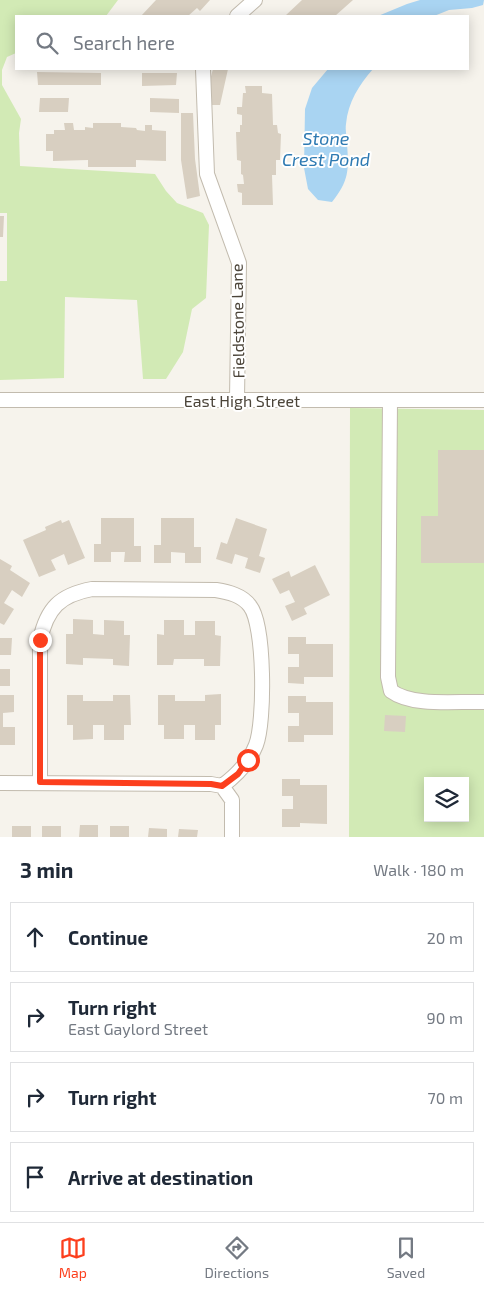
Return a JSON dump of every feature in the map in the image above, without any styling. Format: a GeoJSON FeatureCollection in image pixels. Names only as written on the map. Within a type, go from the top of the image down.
{"type":"FeatureCollection","features":[{"type":"Feature","properties":{"kind":"street"},"geometry":{"type":"LineString","coordinates":[[238,15],[255,0]]}},
{"type":"Feature","properties":{"kind":"street","name":"Fieldstone Lane"},"geometry":{"type":"LineString","coordinates":[[203,70],[207,174],[239,263],[237,399]]}},
{"type":"Feature","properties":{"kind":"street","name":"East High Street"},"geometry":{"type":"LineString","coordinates":[[0,400],[484,400]]}},
{"type":"Feature","properties":{"kind":"street"},"geometry":{"type":"LineString","coordinates":[[390,400],[388,677],[390,691],[399,697],[420,701],[484,702]]}},
{"type":"Feature","properties":{"kind":"street"},"geometry":{"type":"LineString","coordinates":[[40,782],[40,640],[43,625],[56,604],[75,592],[92,589],[216,590],[229,592],[240,597],[250,606],[255,616],[262,662],[260,728],[256,745],[238,774],[222,786]]}},
{"type":"Feature","properties":{"kind":"street"},"geometry":{"type":"LineString","coordinates":[[0,783],[211,784],[222,786],[232,800],[232,837]]}},
{"type":"Feature","properties":{"kind":"green space"},"geometry":{"type":"Polygon","coordinates":[[[0,0],[118,0],[107,15],[15,15],[15,53],[7,57],[2,70],[2,85],[21,119],[19,133],[20,166],[155,174],[166,191],[177,203],[203,213],[209,225],[206,298],[192,309],[183,352],[166,379],[143,379],[137,300],[65,297],[64,378],[0,380],[0,281],[7,281],[7,213],[0,213],[0,0]]]}},
{"type":"Feature","properties":{"kind":"green space"},"geometry":{"type":"Polygon","coordinates":[[[350,408],[484,410],[484,837],[349,837],[350,408]]]}},
{"type":"Feature","properties":{"kind":"water"},"geometry":{"type":"Polygon","coordinates":[[[420,0],[484,0],[483,5],[449,10],[436,15],[380,15],[420,0]]]}},
{"type":"Feature","properties":{"kind":"water","name":"Stone Crest Pond"},"geometry":{"type":"Polygon","coordinates":[[[327,70],[372,70],[363,81],[349,108],[346,126],[347,175],[342,188],[332,202],[318,200],[308,189],[304,168],[305,109],[312,88],[327,70]]]}},
{"type":"Feature","properties":{"kind":"building"},"geometry":{"type":"Polygon","coordinates":[[[156,0],[210,0],[200,11],[197,8],[189,15],[142,15],[156,0]]]}},
{"type":"Feature","properties":{"kind":"building"},"geometry":{"type":"Polygon","coordinates":[[[302,0],[353,0],[336,15],[286,15],[302,0]]]}},
{"type":"Feature","properties":{"kind":"building"},"geometry":{"type":"Polygon","coordinates":[[[213,70],[228,70],[220,105],[206,105],[213,70]]]}},
{"type":"Feature","properties":{"kind":"building"},"geometry":{"type":"Polygon","coordinates":[[[37,72],[101,73],[101,85],[38,85],[37,72]]]}},
{"type":"Feature","properties":{"kind":"building"},"geometry":{"type":"Polygon","coordinates":[[[142,73],[177,73],[176,85],[142,86],[142,73]]]}},
{"type":"Feature","properties":{"kind":"building"},"geometry":{"type":"Polygon","coordinates":[[[245,86],[262,86],[262,93],[272,94],[273,125],[277,125],[278,133],[281,134],[280,160],[276,160],[276,175],[272,175],[273,205],[242,205],[242,193],[238,192],[237,184],[244,184],[243,175],[241,174],[241,161],[237,160],[236,132],[240,132],[242,115],[237,114],[237,107],[242,107],[243,93],[246,93],[245,86]]]}},
{"type":"Feature","properties":{"kind":"building"},"geometry":{"type":"Polygon","coordinates":[[[40,98],[69,98],[68,112],[39,112],[40,98]]]}},
{"type":"Feature","properties":{"kind":"building"},"geometry":{"type":"Polygon","coordinates":[[[150,98],[179,99],[179,113],[150,112],[150,98]]]}},
{"type":"Feature","properties":{"kind":"building"},"geometry":{"type":"Polygon","coordinates":[[[181,113],[193,113],[195,159],[200,196],[187,199],[181,160],[181,113]]]}},
{"type":"Feature","properties":{"kind":"building"},"geometry":{"type":"Polygon","coordinates":[[[64,123],[73,123],[74,130],[85,130],[85,127],[93,128],[93,123],[121,123],[121,127],[145,131],[145,125],[152,125],[152,130],[166,131],[166,161],[136,160],[136,167],[88,167],[88,160],[53,161],[53,151],[46,151],[46,134],[54,134],[54,130],[65,130],[64,123]]]}},
{"type":"Feature","properties":{"kind":"building"},"geometry":{"type":"Polygon","coordinates":[[[0,216],[4,216],[3,237],[0,237],[0,216]]]}},
{"type":"Feature","properties":{"kind":"building"},"geometry":{"type":"Polygon","coordinates":[[[438,450],[484,450],[484,563],[421,563],[421,516],[438,516],[438,450]]]}},
{"type":"Feature","properties":{"kind":"building"},"geometry":{"type":"Polygon","coordinates":[[[101,518],[134,518],[134,546],[141,546],[141,562],[124,562],[125,552],[111,552],[111,562],[94,562],[94,544],[101,544],[101,518]]]}},
{"type":"Feature","properties":{"kind":"building"},"geometry":{"type":"Polygon","coordinates":[[[161,518],[194,518],[194,547],[201,547],[201,563],[185,563],[185,553],[171,552],[171,563],[154,563],[154,545],[161,545],[161,518]]]}},
{"type":"Feature","properties":{"kind":"building"},"geometry":{"type":"Polygon","coordinates":[[[236,518],[267,529],[259,556],[265,558],[260,573],[245,568],[248,558],[235,554],[232,564],[216,559],[221,542],[227,544],[236,518]]]}},
{"type":"Feature","properties":{"kind":"building"},"geometry":{"type":"Polygon","coordinates":[[[61,520],[62,523],[69,520],[85,558],[68,565],[64,554],[51,560],[56,570],[39,577],[23,540],[46,530],[45,527],[61,520]]]}},
{"type":"Feature","properties":{"kind":"building"},"geometry":{"type":"Polygon","coordinates":[[[0,559],[12,566],[10,570],[30,583],[22,597],[12,590],[4,603],[14,609],[4,625],[0,623],[0,559]]]}},
{"type":"Feature","properties":{"kind":"building"},"geometry":{"type":"Polygon","coordinates":[[[315,565],[330,595],[304,608],[307,614],[292,621],[285,606],[295,602],[289,590],[280,594],[272,579],[289,571],[291,577],[315,565]]]}},
{"type":"Feature","properties":{"kind":"building"},"geometry":{"type":"Polygon","coordinates":[[[73,619],[93,620],[93,634],[104,635],[104,620],[124,621],[124,635],[130,635],[129,666],[113,665],[113,659],[83,658],[83,665],[66,664],[66,634],[73,634],[73,619]]]}},
{"type":"Feature","properties":{"kind":"building"},"geometry":{"type":"Polygon","coordinates":[[[164,620],[184,620],[184,635],[195,635],[195,621],[215,621],[215,635],[221,636],[220,666],[204,666],[204,659],[174,659],[173,665],[157,665],[157,634],[164,635],[164,620]]]}},
{"type":"Feature","properties":{"kind":"building"},"geometry":{"type":"Polygon","coordinates":[[[288,637],[306,637],[306,644],[333,644],[333,677],[304,677],[304,684],[288,683],[288,667],[299,667],[299,654],[288,654],[288,637]]]}},
{"type":"Feature","properties":{"kind":"building"},"geometry":{"type":"Polygon","coordinates":[[[0,638],[12,638],[11,655],[0,655],[0,638]]]}},
{"type":"Feature","properties":{"kind":"building"},"geometry":{"type":"Polygon","coordinates":[[[0,669],[10,669],[10,686],[0,686],[0,669]]]}},
{"type":"Feature","properties":{"kind":"building"},"geometry":{"type":"Polygon","coordinates":[[[221,694],[221,725],[215,725],[215,740],[195,740],[195,725],[184,725],[184,739],[164,739],[164,725],[158,725],[158,695],[175,695],[175,701],[205,701],[205,695],[221,694]]]}},
{"type":"Feature","properties":{"kind":"building"},"geometry":{"type":"Polygon","coordinates":[[[0,695],[14,695],[14,712],[3,713],[3,727],[15,727],[15,745],[0,745],[0,695]]]}},
{"type":"Feature","properties":{"kind":"building"},"geometry":{"type":"Polygon","coordinates":[[[67,695],[83,695],[83,701],[113,701],[113,695],[130,695],[131,725],[124,725],[124,740],[104,740],[104,725],[93,725],[93,739],[73,740],[73,725],[67,725],[67,695]]]}},
{"type":"Feature","properties":{"kind":"building"},"geometry":{"type":"Polygon","coordinates":[[[288,696],[306,696],[306,702],[333,702],[333,735],[304,735],[304,742],[288,742],[288,726],[299,726],[299,713],[288,713],[288,696]]]}},
{"type":"Feature","properties":{"kind":"building"},"geometry":{"type":"Polygon","coordinates":[[[385,715],[406,716],[405,732],[384,731],[385,715]]]}},
{"type":"Feature","properties":{"kind":"building"},"geometry":{"type":"Polygon","coordinates":[[[282,779],[300,779],[300,785],[327,785],[327,824],[300,823],[300,827],[282,827],[282,809],[293,809],[293,796],[282,796],[282,779]]]}},
{"type":"Feature","properties":{"kind":"building"},"geometry":{"type":"Polygon","coordinates":[[[80,825],[98,825],[98,837],[79,837],[80,825]]]}},
{"type":"Feature","properties":{"kind":"building"},"geometry":{"type":"Polygon","coordinates":[[[12,826],[31,826],[31,837],[12,837],[12,826]]]}},
{"type":"Feature","properties":{"kind":"building"},"geometry":{"type":"Polygon","coordinates":[[[42,826],[61,826],[61,837],[42,837],[42,826]]]}},
{"type":"Feature","properties":{"kind":"building"},"geometry":{"type":"Polygon","coordinates":[[[110,826],[129,826],[129,837],[110,837],[110,826]]]}},
{"type":"Feature","properties":{"kind":"building"},"geometry":{"type":"Polygon","coordinates":[[[149,828],[167,829],[167,837],[148,837],[149,828]]]}},
{"type":"Feature","properties":{"kind":"building"},"geometry":{"type":"Polygon","coordinates":[[[179,829],[198,830],[197,837],[178,837],[179,829]]]}},
{"type":"Feature","properties":{"kind":"route"},"geometry":{"type":"LineString","coordinates":[[40,640],[40,782],[211,784],[222,786],[238,774],[248,760]]}}]}
